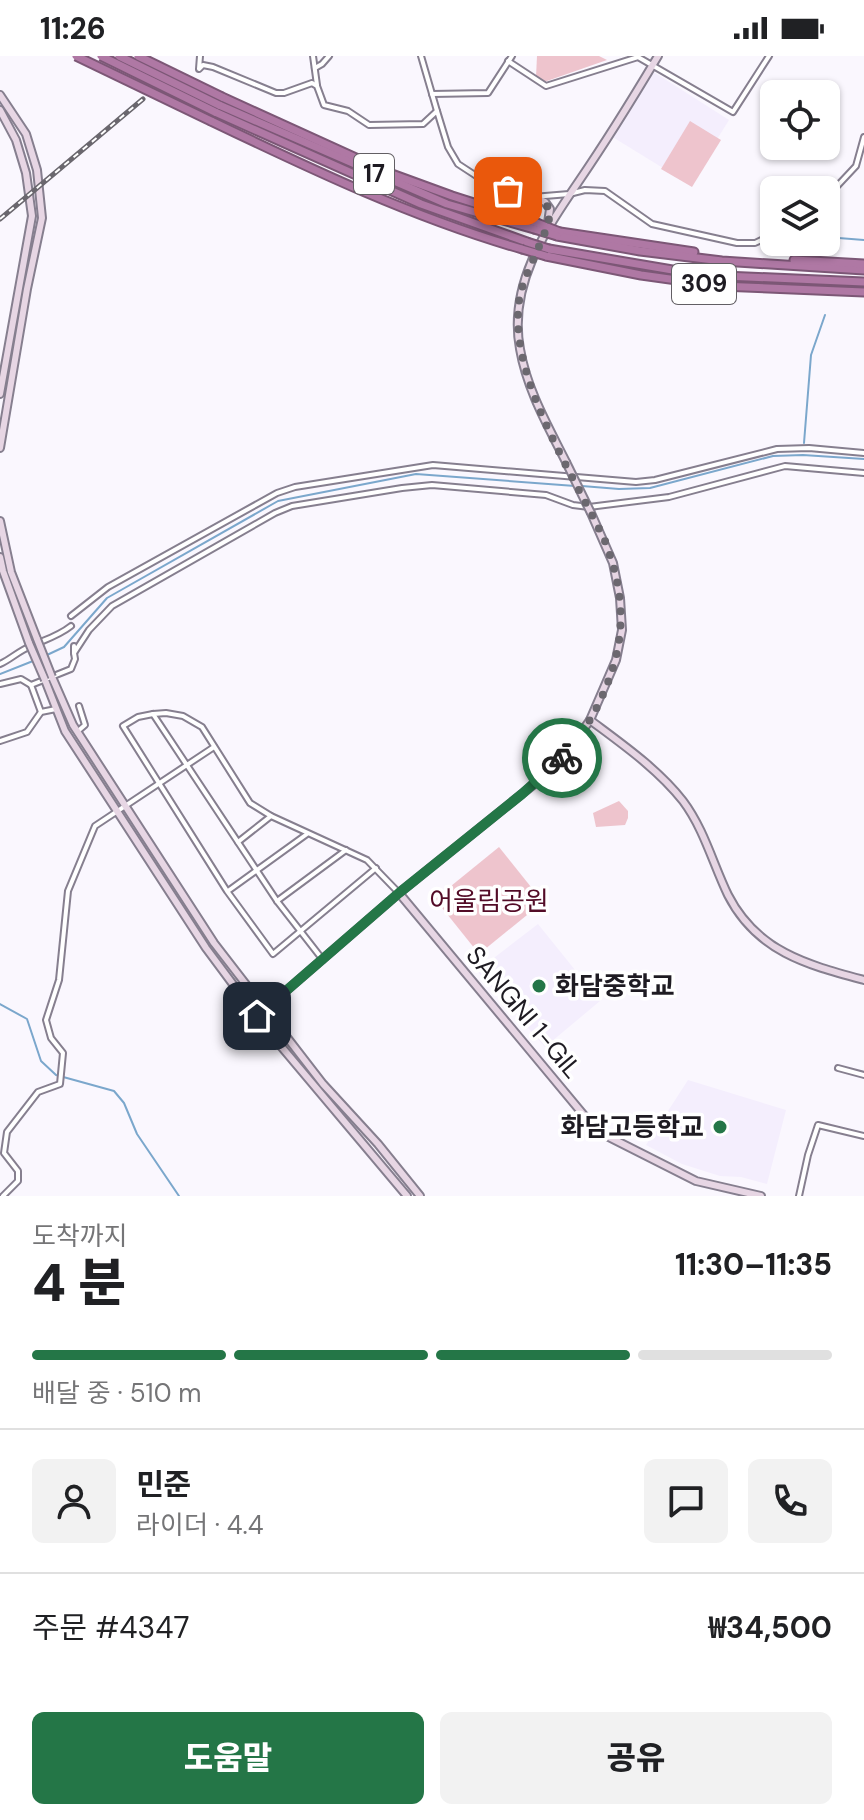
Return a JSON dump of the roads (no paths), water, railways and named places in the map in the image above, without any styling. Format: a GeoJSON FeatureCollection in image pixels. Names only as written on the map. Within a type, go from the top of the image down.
{"type":"FeatureCollection","features":[{"type":"Feature","properties":{"kind":"highway"},"geometry":{"type":"LineString","coordinates":[[76,56],[397,207],[471,234],[524,246]]}},
{"type":"Feature","properties":{"kind":"highway","name":"17"},"geometry":{"type":"LineString","coordinates":[[101,56],[219,105]]}},
{"type":"Feature","properties":{"kind":"highway","name":"17"},"geometry":{"type":"LineString","coordinates":[[119,56],[395,193],[547,253],[702,275],[864,282]]}},
{"type":"Feature","properties":{"kind":"highway"},"geometry":{"type":"LineString","coordinates":[[138,56],[219,105],[389,173],[558,234],[640,251],[722,261],[864,267]]}},
{"type":"Feature","properties":{"kind":"highway","name":"309"},"geometry":{"type":"LineString","coordinates":[[547,253],[641,275],[720,286],[864,292]]}},
{"type":"Feature","properties":{"kind":"main road"},"geometry":{"type":"LineString","coordinates":[[257,1016],[399,893],[538,781],[567,753],[590,720],[616,660],[622,630],[613,563],[533,394],[519,345],[519,299],[526,274],[546,231],[658,56]]}},
{"type":"Feature","properties":{"kind":"main road"},"geometry":{"type":"LineString","coordinates":[[0,95],[26,134],[37,170],[42,218],[0,448]]}},
{"type":"Feature","properties":{"kind":"main road"},"geometry":{"type":"LineString","coordinates":[[0,110],[16,140],[26,173],[32,216],[0,394]]}},
{"type":"Feature","properties":{"kind":"main road"},"geometry":{"type":"LineString","coordinates":[[533,197],[545,202],[550,209],[546,231]]}},
{"type":"Feature","properties":{"kind":"main road"},"geometry":{"type":"LineString","coordinates":[[0,521],[11,572],[33,641]]}},
{"type":"Feature","properties":{"kind":"main road"},"geometry":{"type":"LineString","coordinates":[[0,557],[65,731],[116,812],[208,951],[257,1016],[407,1196]]}},
{"type":"Feature","properties":{"kind":"main road"},"geometry":{"type":"LineString","coordinates":[[48,679],[77,732],[214,943],[323,1084],[420,1196]]}},
{"type":"Feature","properties":{"kind":"main road"},"geometry":{"type":"LineString","coordinates":[[590,720],[663,778],[683,801],[696,821],[729,897],[760,937],[809,966],[864,980]]}},
{"type":"Feature","properties":{"kind":"main road","name":"SANGNI 1-GIL"},"geometry":{"type":"LineString","coordinates":[[399,893],[597,1131],[696,1181],[761,1196]]}},
{"type":"Feature","properties":{"kind":"street"},"geometry":{"type":"LineString","coordinates":[[313,56],[317,86],[324,105],[348,111],[369,125],[423,124],[437,111]]}},
{"type":"Feature","properties":{"kind":"street"},"geometry":{"type":"LineString","coordinates":[[315,68],[329,56]]}},
{"type":"Feature","properties":{"kind":"street"},"geometry":{"type":"LineString","coordinates":[[421,56],[448,147],[458,164],[484,181],[533,197],[585,190],[605,191],[652,224],[737,243],[760,241]]}},
{"type":"Feature","properties":{"kind":"street"},"geometry":{"type":"LineString","coordinates":[[432,94],[488,93],[510,58],[546,86],[638,56],[733,112],[769,56]]}},
{"type":"Feature","properties":{"kind":"street"},"geometry":{"type":"LineString","coordinates":[[200,57],[199,69],[203,65],[213,67],[276,93],[312,83],[317,86]]}},
{"type":"Feature","properties":{"kind":"street"},"geometry":{"type":"LineString","coordinates":[[840,183],[856,166],[864,137]]}},
{"type":"Feature","properties":{"kind":"street"},"geometry":{"type":"LineString","coordinates":[[71,616],[108,587],[277,493],[295,487],[433,465],[636,482],[777,449],[794,447],[864,453]]}},
{"type":"Feature","properties":{"kind":"street"},"geometry":{"type":"LineString","coordinates":[[74,653],[89,630],[112,606],[292,506],[432,485],[546,495],[589,507],[669,497],[785,466],[864,473]]}},
{"type":"Feature","properties":{"kind":"street"},"geometry":{"type":"LineString","coordinates":[[0,664],[71,626]]}},
{"type":"Feature","properties":{"kind":"street"},"geometry":{"type":"LineString","coordinates":[[31,685],[71,669],[75,659],[74,646]]}},
{"type":"Feature","properties":{"kind":"street"},"geometry":{"type":"LineString","coordinates":[[0,684],[21,679],[31,685],[41,712]]}},
{"type":"Feature","properties":{"kind":"street"},"geometry":{"type":"LineString","coordinates":[[77,732],[85,725],[79,706]]}},
{"type":"Feature","properties":{"kind":"street"},"geometry":{"type":"LineString","coordinates":[[0,741],[27,732],[41,712],[56,709]]}},
{"type":"Feature","properties":{"kind":"street"},"geometry":{"type":"LineString","coordinates":[[376,868],[273,954],[227,891],[123,726],[138,717],[166,713],[183,716],[202,727],[250,803],[376,868],[399,893]]}},
{"type":"Feature","properties":{"kind":"street"},"geometry":{"type":"LineString","coordinates":[[153,714],[277,901],[323,960]]}},
{"type":"Feature","properties":{"kind":"street"},"geometry":{"type":"LineString","coordinates":[[3,1196],[18,1181],[18,1171],[2,1153],[7,1132],[38,1092],[60,1084],[63,1053],[51,1038],[46,1020],[59,980],[68,891],[95,826],[214,747]]}},
{"type":"Feature","properties":{"kind":"street"},"geometry":{"type":"LineString","coordinates":[[238,842],[271,816]]}},
{"type":"Feature","properties":{"kind":"street"},"geometry":{"type":"LineString","coordinates":[[227,891],[307,834]]}},
{"type":"Feature","properties":{"kind":"street"},"geometry":{"type":"LineString","coordinates":[[277,901],[346,850]]}},
{"type":"Feature","properties":{"kind":"street"},"geometry":{"type":"LineString","coordinates":[[838,1068],[864,1075]]}},
{"type":"Feature","properties":{"kind":"street"},"geometry":{"type":"LineString","coordinates":[[799,1196],[818,1125],[864,1136]]}},
{"type":"Feature","properties":{"kind":"waterway"},"geometry":{"type":"LineString","coordinates":[[840,238],[864,240]]}},
{"type":"Feature","properties":{"kind":"waterway"},"geometry":{"type":"LineString","coordinates":[[804,443],[811,355],[825,315]]}},
{"type":"Feature","properties":{"kind":"waterway"},"geometry":{"type":"LineString","coordinates":[[582,486],[650,488],[773,456],[864,459]]}},
{"type":"Feature","properties":{"kind":"waterway"},"geometry":{"type":"LineString","coordinates":[[47,655],[64,647],[107,598],[278,501],[416,474],[575,486]]}},
{"type":"Feature","properties":{"kind":"waterway"},"geometry":{"type":"LineString","coordinates":[[0,674],[33,661]]}},
{"type":"Feature","properties":{"kind":"waterway"},"geometry":{"type":"LineString","coordinates":[[0,1004],[27,1019],[41,1061],[56,1075],[114,1091],[124,1103],[137,1134],[179,1196]]}},
{"type":"Feature","properties":{"kind":"railway"},"geometry":{"type":"LineString","coordinates":[[0,219],[143,99]]}},
{"type":"Feature","properties":{"kind":"place","name":"화담중학교"},"geometry":{"type":"Point","coordinates":[539,986]}},
{"type":"Feature","properties":{"kind":"place","name":"화담고등학교"},"geometry":{"type":"Point","coordinates":[720,1127]}},
{"type":"Feature","properties":{"kind":"park label","name":"어울림공원"},"geometry":{"type":"Point","coordinates":[489,901]}}]}
